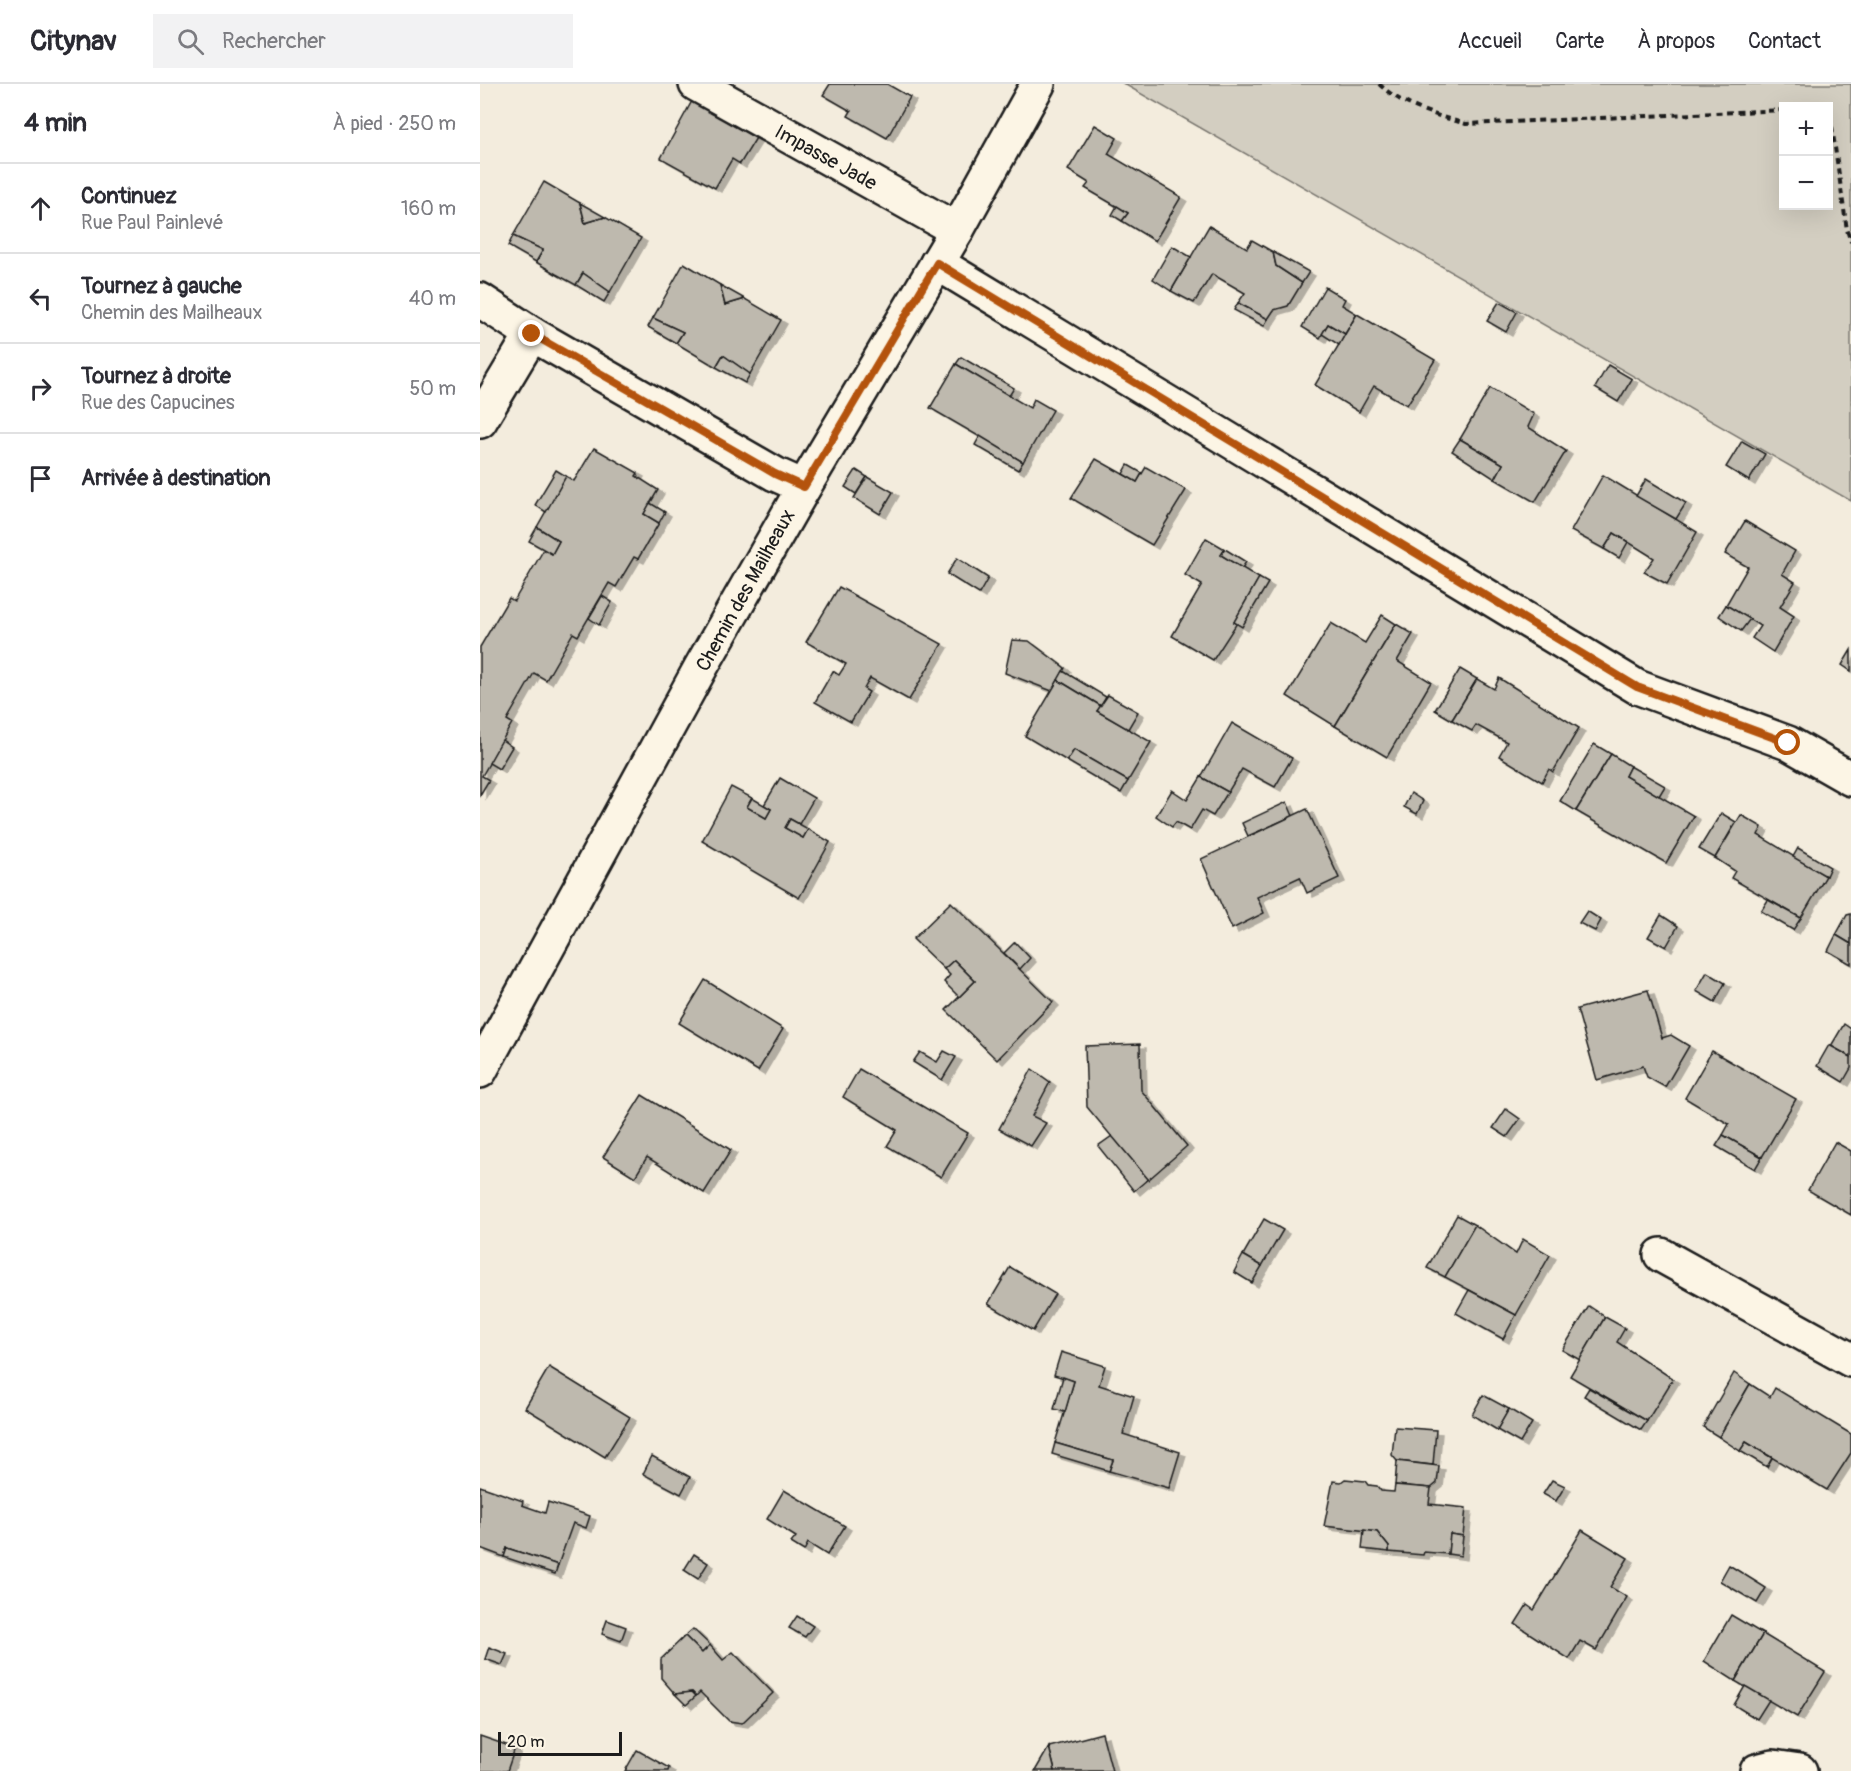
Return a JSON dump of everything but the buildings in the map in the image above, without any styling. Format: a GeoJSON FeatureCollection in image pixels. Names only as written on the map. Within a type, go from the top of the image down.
{"type":"FeatureCollection","features":[{"type":"Feature","properties":{"kind":"street","name":"Impasse Jade"},"geometry":{"type":"LineString","coordinates":[[696,84],[957,230]]}},
{"type":"Feature","properties":{"kind":"street","name":"Chemin des Mailheaux"},"geometry":{"type":"LineString","coordinates":[[480,1071],[804,487],[957,230],[1038,84]]}},
{"type":"Feature","properties":{"kind":"street"},"geometry":{"type":"LineString","coordinates":[[937,263],[1637,687],[1788,743],[1851,779]]}},
{"type":"Feature","properties":{"kind":"street"},"geometry":{"type":"LineString","coordinates":[[480,300],[532,334],[775,474],[804,487]]}},
{"type":"Feature","properties":{"kind":"street"},"geometry":{"type":"LineString","coordinates":[[480,421],[532,334]]}},
{"type":"Feature","properties":{"kind":"street"},"geometry":{"type":"LineString","coordinates":[[1661,1255],[1851,1360]]}},
{"type":"Feature","properties":{"kind":"street"},"geometry":{"type":"LineString","coordinates":[[1757,1771],[1773,1767],[1800,1771]]}},
{"type":"Feature","properties":{"kind":"path"},"geometry":{"type":"LineString","coordinates":[[1379,84],[1387,92],[1423,111],[1466,124],[1779,110]]}},
{"type":"Feature","properties":{"kind":"path"},"geometry":{"type":"LineString","coordinates":[[1833,134],[1847,230],[1851,242]]}},
{"type":"Feature","properties":{"kind":"shaded area"},"geometry":{"type":"Polygon","coordinates":[[[1124,84],[1851,84],[1851,501],[1124,84]]]}},
{"type":"Feature","properties":{"kind":"route"},"geometry":{"type":"LineString","coordinates":[[532,334],[775,474],[804,487],[846,420],[937,263],[1637,687],[1788,743]]}}]}
